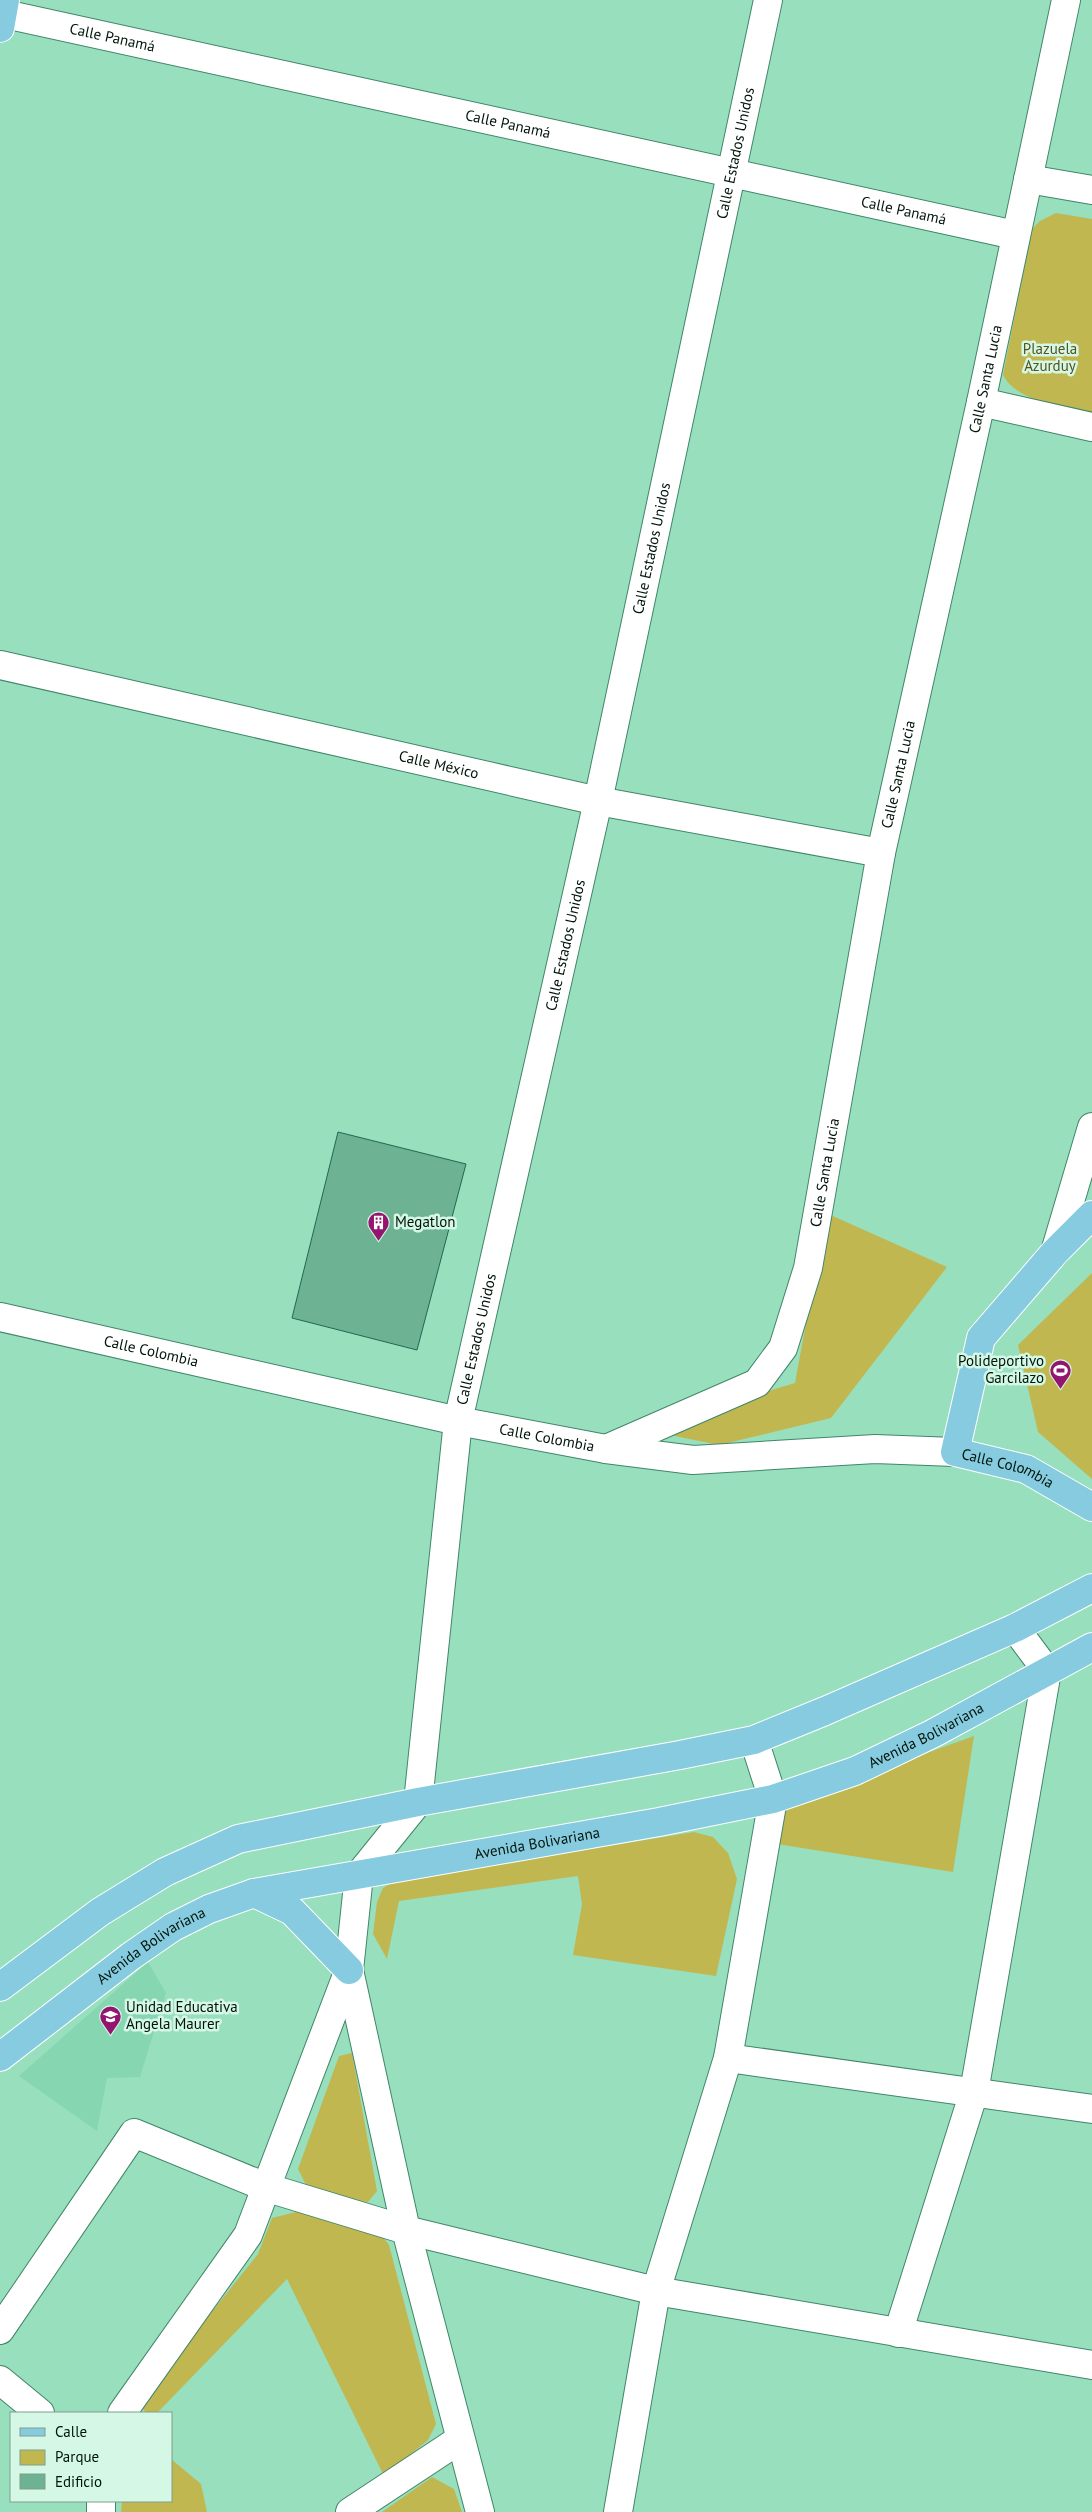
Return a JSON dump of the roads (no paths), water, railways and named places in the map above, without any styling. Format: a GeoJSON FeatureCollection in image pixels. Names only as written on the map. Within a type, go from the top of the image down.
{"type":"FeatureCollection","features":[{"type":"Feature","properties":{"kind":"main road"},"geometry":{"type":"LineString","coordinates":[[955,1452],[981,1338],[1055,1252],[1092,1215]]}},
{"type":"Feature","properties":{"kind":"main road","name":"Calle Colombia"},"geometry":{"type":"LineString","coordinates":[[955,1452],[1026,1469],[1092,1507]]}},
{"type":"Feature","properties":{"kind":"main road"},"geometry":{"type":"LineString","coordinates":[[0,1986],[100,1912],[165,1872],[238,1839],[418,1802],[754,1740],[1015,1628],[1092,1588]]}},
{"type":"Feature","properties":{"kind":"main road","name":"Avenida Bolivariana"},"geometry":{"type":"LineString","coordinates":[[0,2058],[131,1956],[173,1927],[209,1909],[254,1893],[659,1822],[772,1799],[855,1770],[932,1734],[1092,1647]]}},
{"type":"Feature","properties":{"kind":"main road"},"geometry":{"type":"LineString","coordinates":[[254,1893],[292,1911],[349,1970]]}},
{"type":"Feature","properties":{"kind":"street","name":"Calle Estados Unidos"},"geometry":{"type":"LineString","coordinates":[[418,1802],[458,1421],[598,801],[768,0]]}},
{"type":"Feature","properties":{"kind":"street","name":"Calle Santa Lucia"},"geometry":{"type":"LineString","coordinates":[[606,1449],[757,1383],[783,1348],[808,1268],[881,853],[981,402],[1066,0]]}},
{"type":"Feature","properties":{"kind":"street","name":"Calle Panamá"},"geometry":{"type":"LineString","coordinates":[[2,14],[1015,236]]}},
{"type":"Feature","properties":{"kind":"street"},"geometry":{"type":"LineString","coordinates":[[1028,179],[1092,190]]}},
{"type":"Feature","properties":{"kind":"street"},"geometry":{"type":"LineString","coordinates":[[981,402],[1092,428]]}},
{"type":"Feature","properties":{"kind":"street","name":"Calle México"},"geometry":{"type":"LineString","coordinates":[[0,665],[598,801],[881,853]]}},
{"type":"Feature","properties":{"kind":"street"},"geometry":{"type":"LineString","coordinates":[[1055,1252],[1092,1126]]}},
{"type":"Feature","properties":{"kind":"street","name":"Calle Colombia"},"geometry":{"type":"LineString","coordinates":[[0,1317],[458,1421],[606,1449],[693,1460],[876,1449],[955,1452]]}},
{"type":"Feature","properties":{"kind":"street"},"geometry":{"type":"LineString","coordinates":[[898,2333],[974,2092],[1047,1671],[1015,1628]]}},
{"type":"Feature","properties":{"kind":"street"},"geometry":{"type":"LineString","coordinates":[[618,2512],[656,2291],[728,2058],[772,1799],[754,1740]]}},
{"type":"Feature","properties":{"kind":"street"},"geometry":{"type":"LineString","coordinates":[[123,2412],[248,2235],[268,2188],[349,1970],[359,1875],[418,1802]]}},
{"type":"Feature","properties":{"kind":"street"},"geometry":{"type":"LineString","coordinates":[[349,1970],[406,2230],[480,2512]]}},
{"type":"Feature","properties":{"kind":"street"},"geometry":{"type":"LineString","coordinates":[[728,2058],[1092,2109]]}},
{"type":"Feature","properties":{"kind":"street"},"geometry":{"type":"LineString","coordinates":[[0,2330],[134,2133],[268,2188],[406,2230],[656,2291],[1092,2364]]}},
{"type":"Feature","properties":{"kind":"street"},"geometry":{"type":"LineString","coordinates":[[0,2380],[39,2412]]}},
{"type":"Feature","properties":{"kind":"street"},"geometry":{"type":"LineString","coordinates":[[350,2512],[460,2440]]}},
{"type":"Feature","properties":{"kind":"place","name":"Megatlon"},"geometry":{"type":"Point","coordinates":[379,1241]}},
{"type":"Feature","properties":{"kind":"place","name":"Polideportivo Garcilazo"},"geometry":{"type":"Point","coordinates":[1060,1389]}},
{"type":"Feature","properties":{"kind":"place","name":"Unidad Educativa Angela Maurer"},"geometry":{"type":"Point","coordinates":[110,2035]}},
{"type":"Feature","properties":{"kind":"park label","name":"Plazuela Azurduy"},"geometry":{"type":"Point","coordinates":[1050,358]}}]}
